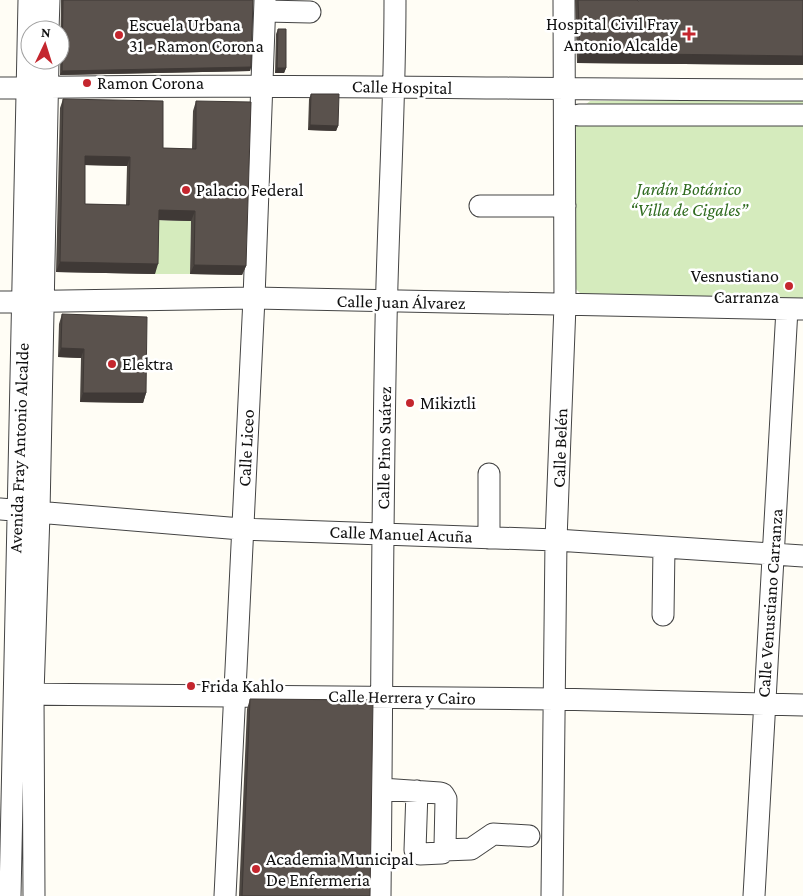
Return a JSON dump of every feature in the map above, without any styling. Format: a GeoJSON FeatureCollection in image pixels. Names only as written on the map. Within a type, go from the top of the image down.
{"type":"FeatureCollection","features":[{"type":"Feature","properties":{"kind":"street","name":"Avenida Fray Antonio Alcalde"},"geometry":{"type":"LineString","coordinates":[[10,896],[15,694],[39,513],[34,302],[37,88],[29,0]]}},
{"type":"Feature","properties":{"kind":"street"},"geometry":{"type":"LineString","coordinates":[[48,20],[49,0]]}},
{"type":"Feature","properties":{"kind":"street","name":"Calle Pino Suárez"},"geometry":{"type":"LineString","coordinates":[[380,896],[382,533],[386,301],[395,86],[395,0]]}},
{"type":"Feature","properties":{"kind":"street","name":"Calle Belén"},"geometry":{"type":"LineString","coordinates":[[552,896],[556,540],[565,305],[564,0]]}},
{"type":"Feature","properties":{"kind":"street"},"geometry":{"type":"LineString","coordinates":[[265,6],[310,12]]}},
{"type":"Feature","properties":{"kind":"street","name":"Calle Liceo"},"geometry":{"type":"LineString","coordinates":[[225,896],[254,298],[265,6]]}},
{"type":"Feature","properties":{"kind":"street","name":"Avenida Fray Antonio Alcalde"},"geometry":{"type":"LineString","coordinates":[[37,88],[44,70]]}},
{"type":"Feature","properties":{"kind":"street","name":"Calle Hospital"},"geometry":{"type":"LineString","coordinates":[[0,88],[395,86],[564,90],[803,90]]}},
{"type":"Feature","properties":{"kind":"street"},"geometry":{"type":"LineString","coordinates":[[579,115],[803,115]]}},
{"type":"Feature","properties":{"kind":"street"},"geometry":{"type":"LineString","coordinates":[[480,206],[565,206]]}},
{"type":"Feature","properties":{"kind":"street","name":"Calle Juan Álvarez"},"geometry":{"type":"LineString","coordinates":[[0,302],[254,298],[795,309]]}},
{"type":"Feature","properties":{"kind":"street","name":"Avenida Fray Antonio Alcalde"},"geometry":{"type":"LineString","coordinates":[[34,302],[8,510],[15,694],[34,896]]}},
{"type":"Feature","properties":{"kind":"street","name":"Calle Venustiano Carranza"},"geometry":{"type":"LineString","coordinates":[[754,896],[774,554],[795,309]]}},
{"type":"Feature","properties":{"kind":"street"},"geometry":{"type":"LineString","coordinates":[[488,538],[489,474]]}},
{"type":"Feature","properties":{"kind":"street","name":"Calle Manuel Acuña"},"geometry":{"type":"LineString","coordinates":[[8,510],[242,529],[556,540],[803,556]]}},
{"type":"Feature","properties":{"kind":"street"},"geometry":{"type":"LineString","coordinates":[[663,615],[664,547]]}},
{"type":"Feature","properties":{"kind":"street","name":"Calle Herrera y Cairo"},"geometry":{"type":"LineString","coordinates":[[15,694],[158,688],[234,696],[554,699],[803,706]]}},
{"type":"Feature","properties":{"kind":"street"},"geometry":{"type":"LineString","coordinates":[[381,789],[440,793],[445,796],[444,850]]}},
{"type":"Feature","properties":{"kind":"street"},"geometry":{"type":"LineString","coordinates":[[417,791],[415,850],[420,854],[438,854],[444,850],[471,848],[493,834],[529,836]]}},
{"type":"Feature","properties":{"kind":"green space","name":"Jardín Botánico “Villa de Cigales”"},"geometry":{"type":"Polygon","coordinates":[[[803,100],[803,300],[584,297],[573,286],[575,113],[590,101],[803,100]]]}},
{"type":"Feature","properties":{"kind":"green space"},"geometry":{"type":"Polygon","coordinates":[[[156,220],[191,221],[190,274],[155,274],[156,220]]]}},
{"type":"Feature","properties":{"kind":"building"},"geometry":{"type":"Polygon","coordinates":[[[63,0],[253,0],[251,67],[62,71],[70,70],[70,20],[63,20],[63,0]]]}},
{"type":"Feature","properties":{"kind":"building","name":"Hospital Civil Fray Antonio Alcalde"},"geometry":{"type":"Polygon","coordinates":[[[578,0],[803,0],[803,56],[580,53],[578,0]]]}},
{"type":"Feature","properties":{"kind":"building"},"geometry":{"type":"Polygon","coordinates":[[[278,29],[286,29],[286,68],[277,68],[278,29]]]}},
{"type":"Feature","properties":{"kind":"building"},"geometry":{"type":"Polygon","coordinates":[[[311,94],[339,94],[338,126],[310,125],[311,94]]]}},
{"type":"Feature","properties":{"kind":"building","name":"Palacio Federal"},"geometry":{"type":"Polygon","coordinates":[[[63,99],[163,101],[163,148],[196,149],[196,101],[251,102],[246,266],[194,265],[195,211],[159,210],[158,264],[60,262],[63,99]],[[85,156],[85,204],[129,205],[130,157],[85,156]]]}},
{"type":"Feature","properties":{"kind":"building","name":"Elektra"},"geometry":{"type":"Polygon","coordinates":[[[62,314],[147,317],[146,393],[83,393],[84,349],[61,348],[62,314]]]}},
{"type":"Feature","properties":{"kind":"building"},"geometry":{"type":"Polygon","coordinates":[[[250,699],[373,700],[370,896],[242,896],[250,699]]]}},
{"type":"Feature","properties":{"kind":"place","name":"Hospital Civil Fray Antonio Alcalde"},"geometry":{"type":"Point","coordinates":[689,34]}},
{"type":"Feature","properties":{"kind":"place","name":"Escuela Urbana 31 - Ramon Corona"},"geometry":{"type":"Point","coordinates":[119,35]}},
{"type":"Feature","properties":{"kind":"place","name":"Ramon Corona"},"geometry":{"type":"Point","coordinates":[87,83]}},
{"type":"Feature","properties":{"kind":"place","name":"Palacio Federal"},"geometry":{"type":"Point","coordinates":[186,190]}},
{"type":"Feature","properties":{"kind":"place","name":"Vesnustiano Carranza"},"geometry":{"type":"Point","coordinates":[789,286]}},
{"type":"Feature","properties":{"kind":"place","name":"Elektra"},"geometry":{"type":"Point","coordinates":[112,364]}},
{"type":"Feature","properties":{"kind":"place","name":"Mikiztli"},"geometry":{"type":"Point","coordinates":[410,403]}},
{"type":"Feature","properties":{"kind":"place","name":"Frida Kahlo"},"geometry":{"type":"Point","coordinates":[191,686]}},
{"type":"Feature","properties":{"kind":"place","name":"Academia Municipal De Enfermeria"},"geometry":{"type":"Point","coordinates":[256,869]}}]}
